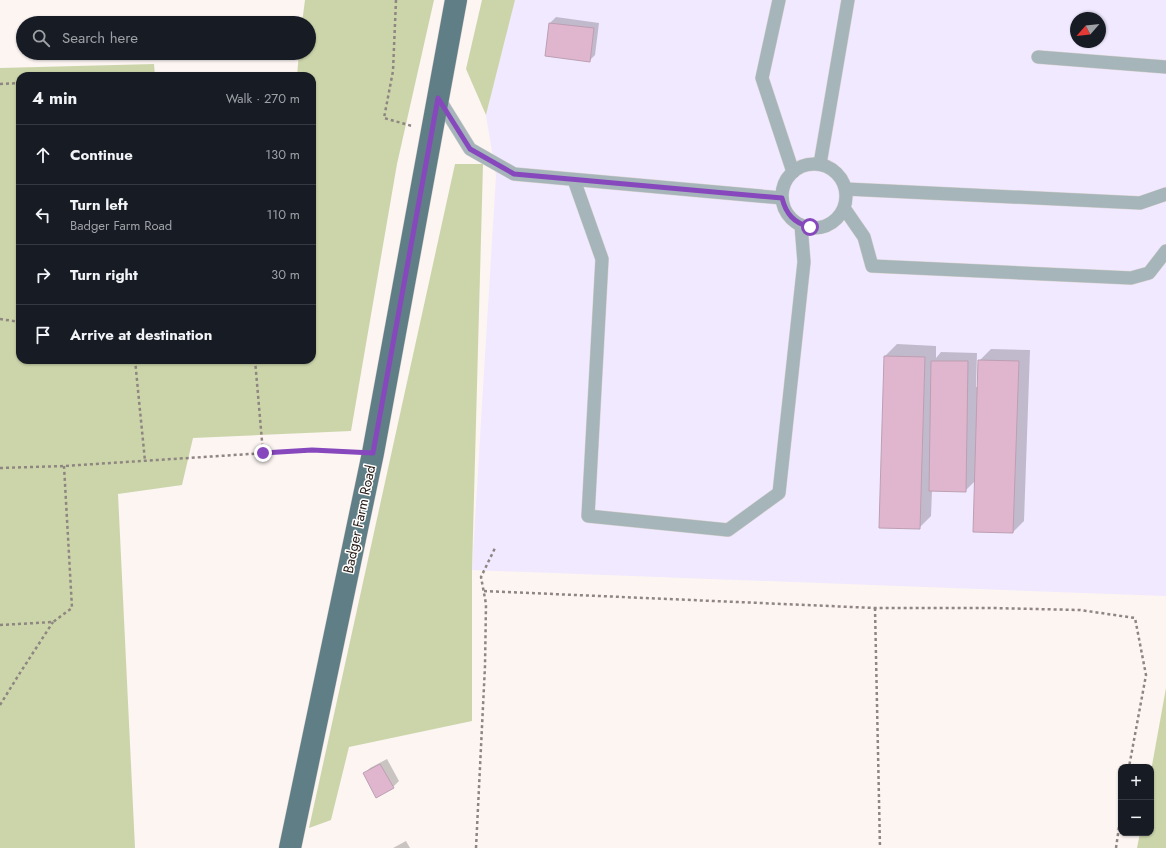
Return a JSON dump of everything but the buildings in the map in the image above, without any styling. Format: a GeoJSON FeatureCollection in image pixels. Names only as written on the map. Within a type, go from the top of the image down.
{"type":"FeatureCollection","features":[{"type":"Feature","properties":{"kind":"main road","name":"Badger Farm Road"},"geometry":{"type":"LineString","coordinates":[[290,848],[373,453],[456,0]]}},
{"type":"Feature","properties":{"kind":"lane"},"geometry":{"type":"LineString","coordinates":[[779,0],[762,78],[792,172]]}},
{"type":"Feature","properties":{"kind":"lane"},"geometry":{"type":"LineString","coordinates":[[820,164],[848,0]]}},
{"type":"Feature","properties":{"kind":"lane"},"geometry":{"type":"LineString","coordinates":[[1038,57],[1166,67]]}},
{"type":"Feature","properties":{"kind":"lane"},"geometry":{"type":"LineString","coordinates":[[438,98],[470,149],[514,174],[782,198]]}},
{"type":"Feature","properties":{"kind":"lane"},"geometry":{"type":"LineString","coordinates":[[810,164],[820,164],[829,167],[837,173],[843,180],[846,190],[846,200],[844,208],[834,221],[818,228],[810,227],[802,225],[788,214],[782,198],[782,189],[792,172],[800,167],[810,164]]}},
{"type":"Feature","properties":{"kind":"lane"},"geometry":{"type":"LineString","coordinates":[[574,180],[602,260],[588,516],[728,530],[779,493],[804,262],[802,225]]}},
{"type":"Feature","properties":{"kind":"lane"},"geometry":{"type":"LineString","coordinates":[[846,190],[1140,203],[1166,194]]}},
{"type":"Feature","properties":{"kind":"lane"},"geometry":{"type":"LineString","coordinates":[[844,208],[864,237],[872,266],[1132,278],[1149,273],[1166,251]]}},
{"type":"Feature","properties":{"kind":"path"},"geometry":{"type":"LineString","coordinates":[[396,0],[393,70],[384,118],[432,132]]}},
{"type":"Feature","properties":{"kind":"path"},"geometry":{"type":"LineString","coordinates":[[0,84],[16,83]]}},
{"type":"Feature","properties":{"kind":"path"},"geometry":{"type":"LineString","coordinates":[[0,319],[16,321]]}},
{"type":"Feature","properties":{"kind":"path"},"geometry":{"type":"LineString","coordinates":[[135,364],[145,460]]}},
{"type":"Feature","properties":{"kind":"path"},"geometry":{"type":"LineString","coordinates":[[256,364],[263,453]]}},
{"type":"Feature","properties":{"kind":"path"},"geometry":{"type":"LineString","coordinates":[[0,468],[64,466],[312,450],[373,453]]}},
{"type":"Feature","properties":{"kind":"path"},"geometry":{"type":"LineString","coordinates":[[0,705],[53,622],[72,608],[64,466]]}},
{"type":"Feature","properties":{"kind":"path"},"geometry":{"type":"LineString","coordinates":[[476,848],[485,666],[486,604],[481,577],[495,548]]}},
{"type":"Feature","properties":{"kind":"path"},"geometry":{"type":"LineString","coordinates":[[484,591],[875,608],[1080,610],[1135,618],[1146,675],[1130,764]]}},
{"type":"Feature","properties":{"kind":"path"},"geometry":{"type":"LineString","coordinates":[[875,608],[880,848]]}},
{"type":"Feature","properties":{"kind":"path"},"geometry":{"type":"LineString","coordinates":[[0,625],[53,622]]}},
{"type":"Feature","properties":{"kind":"path"},"geometry":{"type":"LineString","coordinates":[[1116,848],[1118,834]]}},
{"type":"Feature","properties":{"kind":"shaded area"},"geometry":{"type":"Polygon","coordinates":[[[515,0],[1166,0],[1166,596],[472,570],[496,176],[486,115],[515,0]]]}},
{"type":"Feature","properties":{"kind":"green space"},"geometry":{"type":"Polygon","coordinates":[[[305,0],[434,0],[397,164],[351,431],[193,438],[182,485],[118,494],[135,848],[0,848],[0,68],[154,64],[155,72],[16,72],[16,364],[316,364],[316,72],[297,72],[298,60],[316,60],[316,16],[303,16],[305,0]]]}},
{"type":"Feature","properties":{"kind":"green space"},"geometry":{"type":"Polygon","coordinates":[[[482,0],[515,0],[486,115],[466,69],[482,0]]]}},
{"type":"Feature","properties":{"kind":"green space"},"geometry":{"type":"Polygon","coordinates":[[[455,164],[483,164],[472,570],[472,721],[349,747],[331,820],[309,828],[455,164]]]}},
{"type":"Feature","properties":{"kind":"green space"},"geometry":{"type":"Polygon","coordinates":[[[1166,688],[1166,848],[1137,848],[1139,836],[1154,836],[1154,764],[1152,764],[1166,688]]]}},
{"type":"Feature","properties":{"kind":"route"},"geometry":{"type":"LineString","coordinates":[[263,453],[312,450],[373,453],[438,98],[470,149],[514,174],[782,198],[784,207],[788,214],[802,225],[810,227]]}}]}
